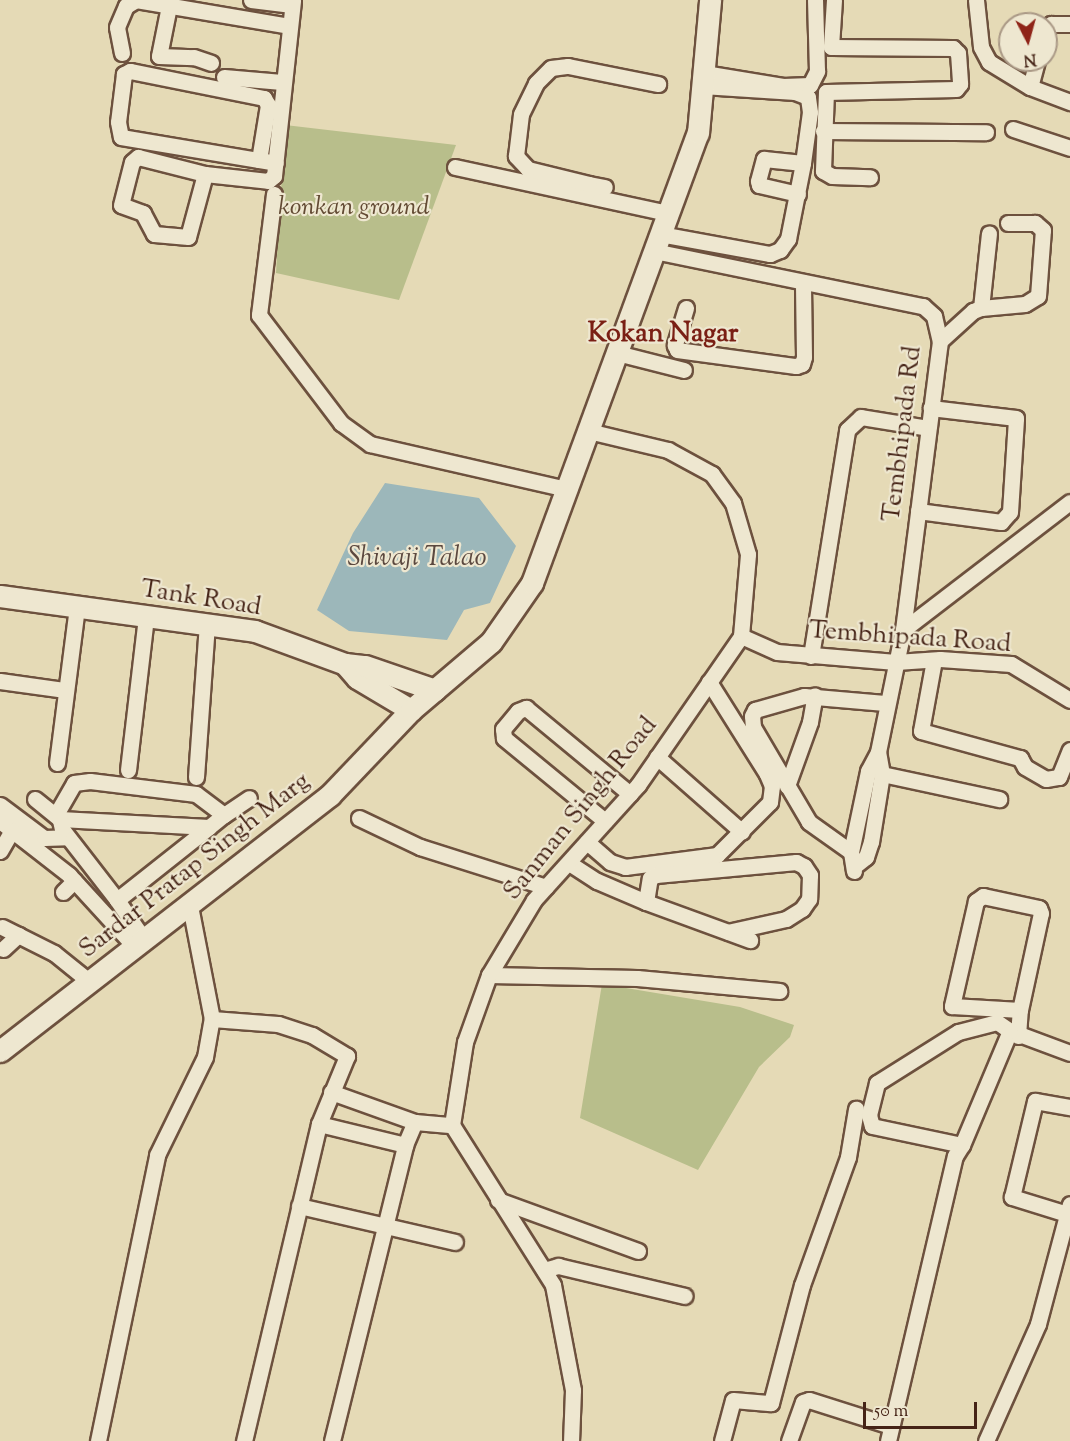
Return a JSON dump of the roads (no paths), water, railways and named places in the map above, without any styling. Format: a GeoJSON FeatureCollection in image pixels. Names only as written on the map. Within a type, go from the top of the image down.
{"type":"FeatureCollection","features":[{"type":"Feature","properties":{"kind":"main road","name":"Sardar Pratap Singh Marg"},"geometry":{"type":"LineString","coordinates":[[3,1042],[140,945],[330,795],[411,710],[492,642],[532,583],[698,133],[710,0]]}},
{"type":"Feature","properties":{"kind":"main road","name":"Tank Road"},"geometry":{"type":"LineString","coordinates":[[0,596],[255,631],[345,664],[357,678],[411,710]]}},
{"type":"Feature","properties":{"kind":"main road"},"geometry":{"type":"LineString","coordinates":[[345,664],[365,666],[435,690]]}},
{"type":"Feature","properties":{"kind":"street"},"geometry":{"type":"LineString","coordinates":[[122,53],[117,27],[126,6],[136,0],[289,26]]}},
{"type":"Feature","properties":{"kind":"street"},"geometry":{"type":"LineString","coordinates":[[205,174],[188,237],[154,234],[143,213],[122,205],[133,159],[205,174],[268,181],[274,176],[282,82],[293,3],[251,0]]}},
{"type":"Feature","properties":{"kind":"street"},"geometry":{"type":"LineString","coordinates":[[703,79],[783,86],[810,85],[817,71],[815,0]]}},
{"type":"Feature","properties":{"kind":"street"},"geometry":{"type":"LineString","coordinates":[[834,0],[831,47],[953,48],[958,53],[960,84],[956,89],[826,92],[822,171],[826,175],[870,177]]}},
{"type":"Feature","properties":{"kind":"street"},"geometry":{"type":"LineString","coordinates":[[975,0],[981,47],[989,62],[1030,87],[1070,102]]}},
{"type":"Feature","properties":{"kind":"street"},"geometry":{"type":"LineString","coordinates":[[169,6],[159,56],[194,57],[211,63]]}},
{"type":"Feature","properties":{"kind":"street"},"geometry":{"type":"LineString","coordinates":[[658,84],[568,66],[551,68],[536,83],[520,114],[516,156],[528,169],[668,213]]}},
{"type":"Feature","properties":{"kind":"street"},"geometry":{"type":"LineString","coordinates":[[259,160],[268,105],[264,98],[130,70],[124,75],[118,122],[121,138],[276,163]]}},
{"type":"Feature","properties":{"kind":"street"},"geometry":{"type":"LineString","coordinates":[[1030,87],[1034,72]]}},
{"type":"Feature","properties":{"kind":"street"},"geometry":{"type":"LineString","coordinates":[[224,77],[282,82]]}},
{"type":"Feature","properties":{"kind":"street"},"geometry":{"type":"LineString","coordinates":[[657,242],[770,254],[780,250],[788,239],[798,194],[810,112],[807,97],[795,92],[703,79]]}},
{"type":"Feature","properties":{"kind":"street"},"geometry":{"type":"LineString","coordinates":[[1013,129],[1070,148]]}},
{"type":"Feature","properties":{"kind":"street"},"geometry":{"type":"LineString","coordinates":[[823,132],[986,132]]}},
{"type":"Feature","properties":{"kind":"street"},"geometry":{"type":"LineString","coordinates":[[798,194],[759,185],[758,181],[764,159],[803,164]]}},
{"type":"Feature","properties":{"kind":"street"},"geometry":{"type":"LineString","coordinates":[[455,167],[587,189],[605,187]]}},
{"type":"Feature","properties":{"kind":"street"},"geometry":{"type":"LineString","coordinates":[[274,194],[258,315],[341,423],[370,444],[567,489]]}},
{"type":"Feature","properties":{"kind":"street"},"geometry":{"type":"LineString","coordinates":[[940,341],[963,324],[973,311],[981,308],[1025,304],[1038,296],[1043,230],[1035,223],[1008,223]]}},
{"type":"Feature","properties":{"kind":"street"},"geometry":{"type":"LineString","coordinates":[[981,308],[989,233]]}},
{"type":"Feature","properties":{"kind":"street","name":"Tembhipada Rd"},"geometry":{"type":"LineString","coordinates":[[657,242],[803,282],[922,306],[934,316],[940,341],[903,630],[885,703],[878,752]]}},
{"type":"Feature","properties":{"kind":"street"},"geometry":{"type":"LineString","coordinates":[[686,308],[675,345],[677,350],[796,366],[802,364],[804,357],[803,282]]}},
{"type":"Feature","properties":{"kind":"street"},"geometry":{"type":"LineString","coordinates":[[617,353],[684,370]]}},
{"type":"Feature","properties":{"kind":"street"},"geometry":{"type":"LineString","coordinates":[[918,511],[1001,522],[1010,512],[1016,418],[931,408]]}},
{"type":"Feature","properties":{"kind":"street"},"geometry":{"type":"LineString","coordinates":[[811,656],[847,430],[861,417],[928,428]]}},
{"type":"Feature","properties":{"kind":"street"},"geometry":{"type":"LineString","coordinates":[[588,431],[668,450],[712,474],[733,503],[748,554],[741,636]]}},
{"type":"Feature","properties":{"kind":"street"},"geometry":{"type":"LineString","coordinates":[[903,630],[1070,502]]}},
{"type":"Feature","properties":{"kind":"street"},"geometry":{"type":"LineString","coordinates":[[57,764],[77,607]]}},
{"type":"Feature","properties":{"kind":"street"},"geometry":{"type":"LineString","coordinates":[[128,770],[146,617]]}},
{"type":"Feature","properties":{"kind":"street"},"geometry":{"type":"LineString","coordinates":[[196,777],[207,623]]}},
{"type":"Feature","properties":{"kind":"street","name":"Tembhipada Road"},"geometry":{"type":"LineString","coordinates":[[741,636],[777,652],[811,656],[896,662],[934,660],[1011,664],[1070,700]]}},
{"type":"Feature","properties":{"kind":"street","name":"Sanman Singh Road"},"geometry":{"type":"LineString","coordinates":[[452,1125],[465,1042],[489,975],[546,887],[630,794],[741,636]]}},
{"type":"Feature","properties":{"kind":"street"},"geometry":{"type":"LineString","coordinates":[[934,660],[921,731],[1020,758],[1025,767],[1047,779],[1059,777],[1070,750]]}},
{"type":"Feature","properties":{"kind":"street"},"geometry":{"type":"LineString","coordinates":[[0,681],[65,690]]}},
{"type":"Feature","properties":{"kind":"street"},"geometry":{"type":"LineString","coordinates":[[587,842],[610,862],[625,867],[717,855],[770,802],[772,786],[709,682]]}},
{"type":"Feature","properties":{"kind":"street"},"geometry":{"type":"LineString","coordinates":[[854,863],[808,822],[753,727],[752,716],[755,710],[815,695],[885,703]]}},
{"type":"Feature","properties":{"kind":"street"},"geometry":{"type":"LineString","coordinates":[[787,786],[810,722],[815,695]]}},
{"type":"Feature","properties":{"kind":"street"},"geometry":{"type":"LineString","coordinates":[[605,821],[504,738],[503,729],[518,711],[526,708],[630,794]]}},
{"type":"Feature","properties":{"kind":"street"},"geometry":{"type":"LineString","coordinates":[[854,863],[868,771],[878,752]]}},
{"type":"Feature","properties":{"kind":"street"},"geometry":{"type":"LineString","coordinates":[[854,863],[866,857],[871,842],[882,774],[878,752]]}},
{"type":"Feature","properties":{"kind":"street"},"geometry":{"type":"LineString","coordinates":[[657,757],[742,832]]}},
{"type":"Feature","properties":{"kind":"street"},"geometry":{"type":"LineString","coordinates":[[882,774],[999,799]]}},
{"type":"Feature","properties":{"kind":"street"},"geometry":{"type":"LineString","coordinates":[[140,945],[117,900],[68,837],[58,811],[68,791],[74,783],[90,781],[196,794],[224,815]]}},
{"type":"Feature","properties":{"kind":"street"},"geometry":{"type":"LineString","coordinates":[[117,900],[224,815],[249,798]]}},
{"type":"Feature","properties":{"kind":"street"},"geometry":{"type":"LineString","coordinates":[[35,799],[60,819],[209,827]]}},
{"type":"Feature","properties":{"kind":"street"},"geometry":{"type":"LineString","coordinates":[[0,806],[44,838],[68,837]]}},
{"type":"Feature","properties":{"kind":"street"},"geometry":{"type":"LineString","coordinates":[[358,818],[420,847],[546,887]]}},
{"type":"Feature","properties":{"kind":"street"},"geometry":{"type":"LineString","coordinates":[[0,851],[6,826]]}},
{"type":"Feature","properties":{"kind":"street"},"geometry":{"type":"LineString","coordinates":[[6,826],[73,891],[140,945]]}},
{"type":"Feature","properties":{"kind":"street"},"geometry":{"type":"LineString","coordinates":[[646,902],[650,878],[656,875],[796,862],[804,866],[810,874],[809,899],[802,909],[786,919],[728,932]]}},
{"type":"Feature","properties":{"kind":"street"},"geometry":{"type":"LineString","coordinates":[[568,863],[597,881],[646,902],[750,939]]}},
{"type":"Feature","properties":{"kind":"street"},"geometry":{"type":"LineString","coordinates":[[789,1441],[803,1402],[809,1400],[889,1433],[955,1156],[1014,1033],[1020,1010],[1039,908],[983,896],[976,901],[952,1006],[1020,1010]]}},
{"type":"Feature","properties":{"kind":"street"},"geometry":{"type":"LineString","coordinates":[[98,1441],[157,1155],[205,1058],[212,1019],[190,906]]}},
{"type":"Feature","properties":{"kind":"street"},"geometry":{"type":"LineString","coordinates":[[2,927],[62,958],[90,982]]}},
{"type":"Feature","properties":{"kind":"street"},"geometry":{"type":"LineString","coordinates":[[3,949],[18,935]]}},
{"type":"Feature","properties":{"kind":"street"},"geometry":{"type":"LineString","coordinates":[[489,975],[637,978],[779,991]]}},
{"type":"Feature","properties":{"kind":"street"},"geometry":{"type":"LineString","coordinates":[[212,1019],[278,1024],[343,1050],[347,1056],[319,1124],[244,1441]]}},
{"type":"Feature","properties":{"kind":"street"},"geometry":{"type":"LineString","coordinates":[[962,1145],[872,1126],[869,1115],[877,1083],[975,1025],[997,1022],[1014,1033],[1070,1053]]}},
{"type":"Feature","properties":{"kind":"street"},"geometry":{"type":"LineString","coordinates":[[331,1092],[416,1122],[452,1125],[554,1285],[573,1390],[571,1441]]}},
{"type":"Feature","properties":{"kind":"street"},"geometry":{"type":"LineString","coordinates":[[986,1441],[1038,1324],[1066,1235],[1069,1209],[1012,1197],[1035,1101],[1070,1107]]}},
{"type":"Feature","properties":{"kind":"street"},"geometry":{"type":"LineString","coordinates":[[722,1441],[733,1400],[771,1403],[802,1285],[848,1157],[856,1109]]}},
{"type":"Feature","properties":{"kind":"street"},"geometry":{"type":"LineString","coordinates":[[332,1441],[405,1145],[416,1122]]}},
{"type":"Feature","properties":{"kind":"street"},"geometry":{"type":"LineString","coordinates":[[319,1124],[405,1145]]}},
{"type":"Feature","properties":{"kind":"street"},"geometry":{"type":"LineString","coordinates":[[498,1200],[638,1251]]}},
{"type":"Feature","properties":{"kind":"street"},"geometry":{"type":"LineString","coordinates":[[299,1206],[456,1242]]}},
{"type":"Feature","properties":{"kind":"street"},"geometry":{"type":"LineString","coordinates":[[544,1270],[558,1266],[685,1296]]}},
{"type":"Feature","properties":{"kind":"water","name":"Shivaji Talao"},"geometry":{"type":"Polygon","coordinates":[[[385,483],[479,498],[516,546],[490,603],[464,610],[447,640],[349,631],[317,610],[353,533],[385,483]]]}},
{"type":"Feature","properties":{"kind":"district","name":"Kokan Nagar"},"geometry":{"type":"Point","coordinates":[663,335]}},
{"type":"Feature","properties":{"kind":"park label","name":"konkan ground"},"geometry":{"type":"Point","coordinates":[354,208]}}]}
